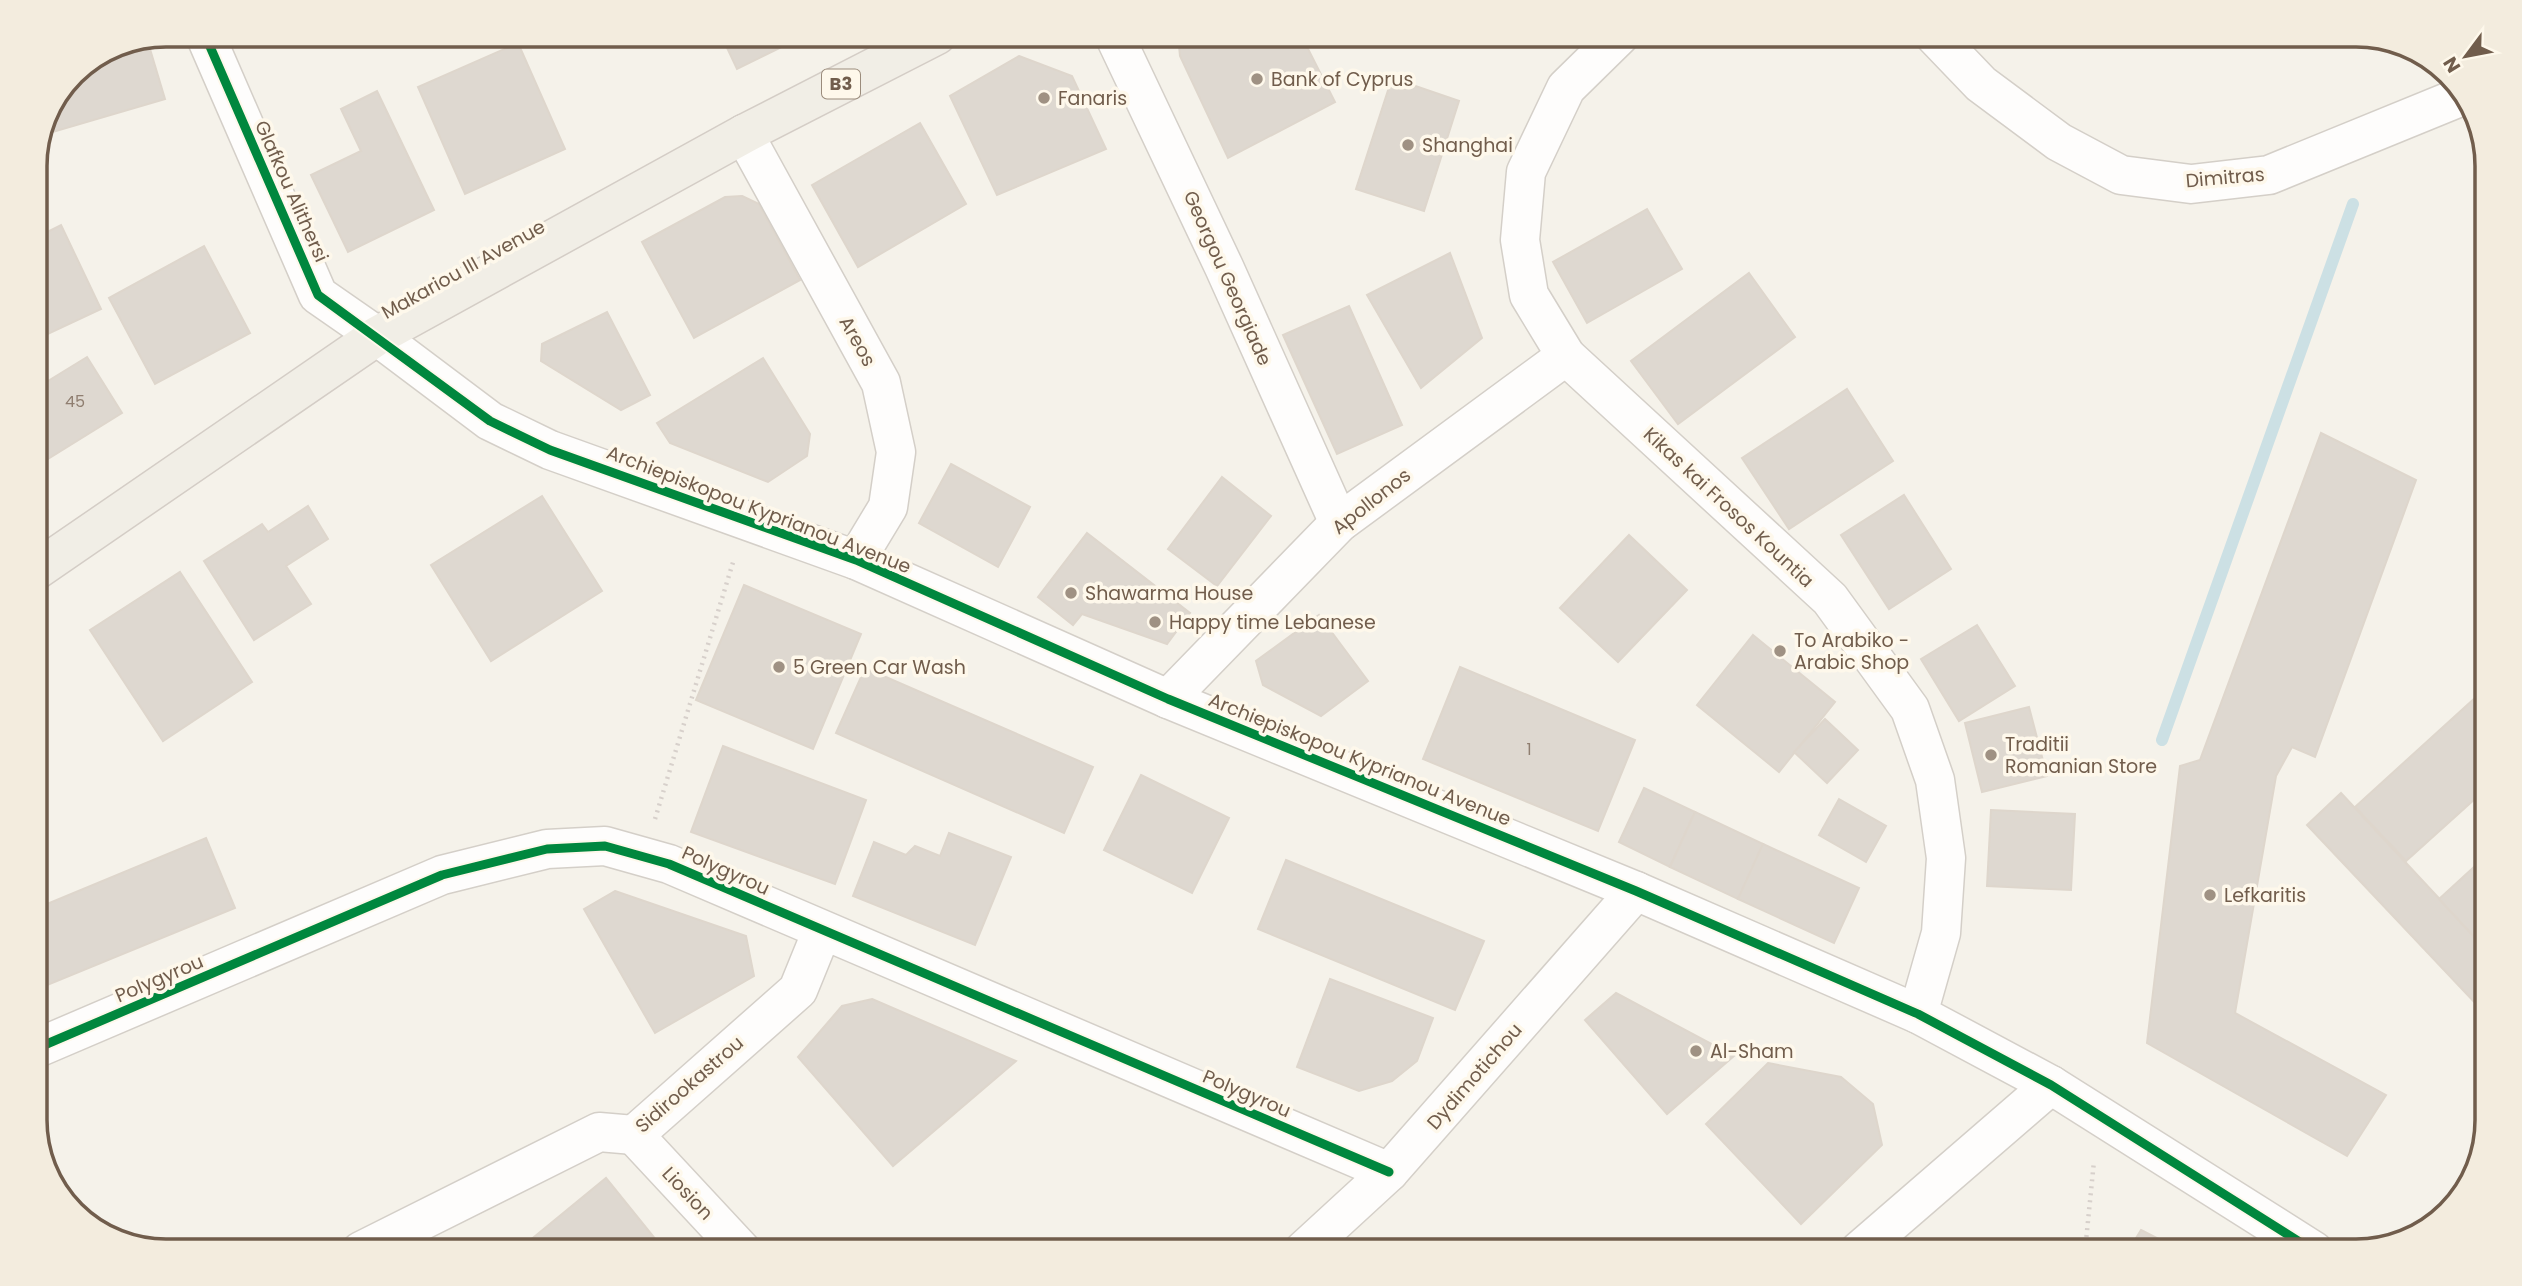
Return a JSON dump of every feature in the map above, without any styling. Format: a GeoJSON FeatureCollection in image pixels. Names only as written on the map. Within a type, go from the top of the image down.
{"type":"FeatureCollection","features":[{"type":"Feature","properties":{"kind":"main road","name":"Makariou III Avenue"},"geometry":{"type":"LineString","coordinates":[[48,562],[377,335],[744,134],[914,47]]}},
{"type":"Feature","properties":{"kind":"street","name":"Glafkou Alithersi"},"geometry":{"type":"LineString","coordinates":[[210,47],[318,295],[377,335]]}},
{"type":"Feature","properties":{"kind":"street","name":"Georgou Georgiade"},"geometry":{"type":"LineString","coordinates":[[1120,47],[1224,267],[1339,523]]}},
{"type":"Feature","properties":{"kind":"street","name":"Kikas kai Frosos Kountia"},"geometry":{"type":"LineString","coordinates":[[1608,47],[1566,89],[1526,172],[1520,240],[1530,295],[1566,356],[1830,599],[1910,709],[1935,780],[1946,858],[1941,933],[1918,1014]]}},
{"type":"Feature","properties":{"kind":"street","name":"Dimitras"},"geometry":{"type":"LineString","coordinates":[[1946,47],[1981,84],[2059,142],[2121,175],[2191,184],[2269,175],[2454,99]]}},
{"type":"Feature","properties":{"kind":"street","name":"Areos"},"geometry":{"type":"LineString","coordinates":[[744,134],[881,383],[896,452],[888,507],[856,560]]}},
{"type":"Feature","properties":{"kind":"street","name":"Archiepiskopou Kyprianou Avenue"},"geometry":{"type":"LineString","coordinates":[[377,335],[490,421],[551,450],[856,560],[1168,699],[1636,891],[1918,1014],[2051,1085],[2295,1239]]}},
{"type":"Feature","properties":{"kind":"street","name":"Apollonos"},"geometry":{"type":"LineString","coordinates":[[1168,699],[1339,523],[1566,356]]}},
{"type":"Feature","properties":{"kind":"street","name":"Polygyrou"},"geometry":{"type":"LineString","coordinates":[[48,1043],[442,875],[547,849],[605,846],[669,864],[1389,1172]]}},
{"type":"Feature","properties":{"kind":"street","name":"Dydimotichou"},"geometry":{"type":"LineString","coordinates":[[1316,1239],[1389,1172],[1636,891]]}},
{"type":"Feature","properties":{"kind":"street","name":"Sidirookastrou"},"geometry":{"type":"LineString","coordinates":[[384,1239],[599,1132],[634,1135],[798,990],[822,931]]}},
{"type":"Feature","properties":{"kind":"street"},"geometry":{"type":"LineString","coordinates":[[1874,1239],[2051,1085]]}},
{"type":"Feature","properties":{"kind":"street","name":"Liosion"},"geometry":{"type":"LineString","coordinates":[[634,1135],[731,1239]]}},
{"type":"Feature","properties":{"kind":"path"},"geometry":{"type":"LineString","coordinates":[[643,856],[746,521]]}},
{"type":"Feature","properties":{"kind":"path"},"geometry":{"type":"LineString","coordinates":[[2086,1239],[2099,1115]]}},
{"type":"Feature","properties":{"kind":"building"},"geometry":{"type":"Polygon","coordinates":[[[509,47],[520,47],[565,149],[465,194],[418,87],[509,47]]]}},
{"type":"Feature","properties":{"kind":"building"},"geometry":{"type":"Polygon","coordinates":[[[727,47],[782,47],[737,69],[727,47]]]}},
{"type":"Feature","properties":{"kind":"building","name":"Bank of Cyprus"},"geometry":{"type":"Polygon","coordinates":[[[1179,47],[1307,47],[1335,102],[1228,158],[1180,56],[1179,47]]]}},
{"type":"Feature","properties":{"kind":"building"},"geometry":{"type":"Polygon","coordinates":[[[150,49],[165,99],[53,132],[67,100],[82,82],[100,67],[121,56],[150,49]]]}},
{"type":"Feature","properties":{"kind":"building"},"geometry":{"type":"Polygon","coordinates":[[[1019,56],[1072,76],[1106,149],[997,195],[950,96],[1019,56]]]}},
{"type":"Feature","properties":{"kind":"building","name":"Shanghai"},"geometry":{"type":"Polygon","coordinates":[[[1392,78],[1459,101],[1424,211],[1356,189],[1392,78]]]}},
{"type":"Feature","properties":{"kind":"building"},"geometry":{"type":"Polygon","coordinates":[[[377,91],[434,210],[348,252],[311,175],[361,151],[341,109],[377,91]]]}},
{"type":"Feature","properties":{"kind":"building"},"geometry":{"type":"Polygon","coordinates":[[[920,123],[966,204],[858,267],[812,185],[920,123]]]}},
{"type":"Feature","properties":{"kind":"building"},"geometry":{"type":"Polygon","coordinates":[[[742,196],[759,204],[800,280],[694,338],[642,242],[725,197],[742,196]]]}},
{"type":"Feature","properties":{"kind":"building"},"geometry":{"type":"Polygon","coordinates":[[[1647,209],[1682,269],[1587,323],[1553,262],[1647,209]]]}},
{"type":"Feature","properties":{"kind":"building"},"geometry":{"type":"Polygon","coordinates":[[[61,225],[101,309],[48,334],[48,232],[61,225]]]}},
{"type":"Feature","properties":{"kind":"building"},"geometry":{"type":"Polygon","coordinates":[[[204,246],[250,333],[155,384],[109,298],[204,246]]]}},
{"type":"Feature","properties":{"kind":"building"},"geometry":{"type":"Polygon","coordinates":[[[1450,253],[1482,338],[1421,388],[1367,295],[1450,253]]]}},
{"type":"Feature","properties":{"kind":"building"},"geometry":{"type":"Polygon","coordinates":[[[1749,273],[1795,337],[1678,424],[1631,361],[1749,273]]]}},
{"type":"Feature","properties":{"kind":"building"},"geometry":{"type":"Polygon","coordinates":[[[1349,306],[1402,425],[1337,454],[1283,335],[1349,306]]]}},
{"type":"Feature","properties":{"kind":"building"},"geometry":{"type":"Polygon","coordinates":[[[607,312],[650,395],[621,410],[541,361],[542,344],[607,312]]]}},
{"type":"Feature","properties":{"kind":"building"},"geometry":{"type":"Polygon","coordinates":[[[87,357],[122,413],[48,459],[48,381],[87,357]]]}},
{"type":"Feature","properties":{"kind":"building"},"geometry":{"type":"Polygon","coordinates":[[[763,358],[810,434],[807,456],[768,482],[670,443],[657,423],[763,358]]]}},
{"type":"Feature","properties":{"kind":"building"},"geometry":{"type":"Polygon","coordinates":[[[1847,389],[1893,461],[1789,529],[1742,458],[1847,389]]]}},
{"type":"Feature","properties":{"kind":"building","name":"Lefkaritis"},"geometry":{"type":"Polygon","coordinates":[[[2321,433],[2416,480],[2315,757],[2292,747],[2276,776],[2235,1013],[2386,1095],[2347,1156],[2147,1043],[2180,766],[2200,760],[2321,433]]]}},
{"type":"Feature","properties":{"kind":"building"},"geometry":{"type":"Polygon","coordinates":[[[951,464],[1030,507],[998,567],[919,523],[951,464]]]}},
{"type":"Feature","properties":{"kind":"building"},"geometry":{"type":"Polygon","coordinates":[[[1222,477],[1271,516],[1217,586],[1168,549],[1222,477]]]}},
{"type":"Feature","properties":{"kind":"building"},"geometry":{"type":"Polygon","coordinates":[[[1904,495],[1951,569],[1889,609],[1841,535],[1904,495]]]}},
{"type":"Feature","properties":{"kind":"building"},"geometry":{"type":"Polygon","coordinates":[[[542,496],[602,591],[491,661],[431,565],[542,496]]]}},
{"type":"Feature","properties":{"kind":"building"},"geometry":{"type":"Polygon","coordinates":[[[308,506],[328,539],[286,566],[311,604],[254,640],[204,561],[262,524],[268,532],[308,506]]]}},
{"type":"Feature","properties":{"kind":"building"},"geometry":{"type":"Polygon","coordinates":[[[1087,533],[1190,613],[1167,644],[1082,614],[1073,625],[1038,597],[1087,533]]]}},
{"type":"Feature","properties":{"kind":"building"},"geometry":{"type":"Polygon","coordinates":[[[1629,535],[1687,590],[1618,662],[1560,608],[1629,535]]]}},
{"type":"Feature","properties":{"kind":"building"},"geometry":{"type":"Polygon","coordinates":[[[180,572],[252,682],[163,741],[90,630],[180,572]]]}},
{"type":"Feature","properties":{"kind":"building","name":"5 Green Car Wash"},"geometry":{"type":"Polygon","coordinates":[[[744,585],[861,634],[813,749],[696,700],[744,585]]]}},
{"type":"Feature","properties":{"kind":"building"},"geometry":{"type":"Polygon","coordinates":[[[1319,615],[1368,681],[1321,716],[1263,685],[1256,661],[1319,615]]]}},
{"type":"Feature","properties":{"kind":"building"},"geometry":{"type":"Polygon","coordinates":[[[1977,625],[2015,686],[1959,721],[1921,659],[1977,625]]]}},
{"type":"Feature","properties":{"kind":"building"},"geometry":{"type":"Polygon","coordinates":[[[1753,635],[1835,702],[1779,772],[1697,705],[1753,635]]]}},
{"type":"Feature","properties":{"kind":"building"},"geometry":{"type":"Polygon","coordinates":[[[1460,667],[1635,740],[1598,831],[1423,759],[1460,667]]]}},
{"type":"Feature","properties":{"kind":"building"},"geometry":{"type":"Polygon","coordinates":[[[865,668],[1093,767],[1064,833],[836,733],[865,668]]]}},
{"type":"Feature","properties":{"kind":"building"},"geometry":{"type":"Polygon","coordinates":[[[2475,698],[2475,799],[2406,861],[2355,807],[2475,698]]]}},
{"type":"Feature","properties":{"kind":"building"},"geometry":{"type":"Polygon","coordinates":[[[2029,707],[2047,776],[1982,792],[1965,723],[2029,707]]]}},
{"type":"Feature","properties":{"kind":"building"},"geometry":{"type":"Polygon","coordinates":[[[1825,719],[1858,750],[1827,783],[1794,752],[1825,719]]]}},
{"type":"Feature","properties":{"kind":"building"},"geometry":{"type":"Polygon","coordinates":[[[723,746],[866,800],[835,884],[691,832],[723,746]]]}},
{"type":"Feature","properties":{"kind":"building"},"geometry":{"type":"Polygon","coordinates":[[[1141,775],[1229,818],[1192,893],[1104,850],[1141,775]]]}},
{"type":"Feature","properties":{"kind":"building"},"geometry":{"type":"Polygon","coordinates":[[[1644,788],[1695,812],[1670,867],[1619,842],[1644,788]]]}},
{"type":"Feature","properties":{"kind":"building"},"geometry":{"type":"Polygon","coordinates":[[[2341,793],[2475,937],[2475,1003],[2307,825],[2341,793]]]}},
{"type":"Feature","properties":{"kind":"building"},"geometry":{"type":"Polygon","coordinates":[[[1839,799],[1886,826],[1866,862],[1819,835],[1839,799]]]}},
{"type":"Feature","properties":{"kind":"building"},"geometry":{"type":"Polygon","coordinates":[[[1991,810],[2075,814],[2071,890],[1987,886],[1991,810]]]}},
{"type":"Feature","properties":{"kind":"building"},"geometry":{"type":"Polygon","coordinates":[[[1695,812],[1763,844],[1738,899],[1670,867],[1695,812]]]}},
{"type":"Feature","properties":{"kind":"building"},"geometry":{"type":"Polygon","coordinates":[[[949,833],[1011,857],[975,945],[853,896],[874,842],[906,855],[915,846],[940,856],[949,833]]]}},
{"type":"Feature","properties":{"kind":"building"},"geometry":{"type":"Polygon","coordinates":[[[206,838],[235,908],[48,985],[48,904],[206,838]]]}},
{"type":"Feature","properties":{"kind":"building"},"geometry":{"type":"Polygon","coordinates":[[[1763,844],[1859,888],[1834,943],[1738,899],[1763,844]]]}},
{"type":"Feature","properties":{"kind":"building"},"geometry":{"type":"Polygon","coordinates":[[[1286,860],[1484,941],[1455,1010],[1258,929],[1286,860]]]}},
{"type":"Feature","properties":{"kind":"building"},"geometry":{"type":"Polygon","coordinates":[[[2475,866],[2475,937],[2439,899],[2475,866]]]}},
{"type":"Feature","properties":{"kind":"building"},"geometry":{"type":"Polygon","coordinates":[[[615,891],[746,936],[754,976],[655,1033],[584,909],[615,891]]]}},
{"type":"Feature","properties":{"kind":"building"},"geometry":{"type":"Polygon","coordinates":[[[1330,979],[1433,1018],[1417,1061],[1392,1081],[1359,1091],[1297,1067],[1330,979]]]}},
{"type":"Feature","properties":{"kind":"building"},"geometry":{"type":"Polygon","coordinates":[[[1616,993],[1734,1056],[1667,1114],[1585,1020],[1616,993]]]}},
{"type":"Feature","properties":{"kind":"building"},"geometry":{"type":"Polygon","coordinates":[[[872,999],[1016,1061],[893,1166],[798,1057],[842,1006],[872,999]]]}},
{"type":"Feature","properties":{"kind":"building"},"geometry":{"type":"Polygon","coordinates":[[[1768,1063],[1841,1077],[1873,1104],[1882,1145],[1801,1224],[1706,1124],[1768,1063]]]}},
{"type":"Feature","properties":{"kind":"building"},"geometry":{"type":"Polygon","coordinates":[[[606,1178],[655,1239],[532,1239],[606,1178]]]}},
{"type":"Feature","properties":{"kind":"building"},"geometry":{"type":"Polygon","coordinates":[[[2141,1230],[2159,1239],[2135,1239],[2141,1230]]]}},
{"type":"Feature","properties":{"kind":"waterway"},"geometry":{"type":"LineString","coordinates":[[2162,740],[2353,204]]}},
{"type":"Feature","properties":{"kind":"cycle path"},"geometry":{"type":"LineString","coordinates":[[210,47],[318,295],[490,421],[550,450],[856,560],[1168,699],[1636,891],[1918,1014],[2051,1085],[2295,1239]]}},
{"type":"Feature","properties":{"kind":"cycle path"},"geometry":{"type":"LineString","coordinates":[[48,1043],[442,875],[547,849],[605,846],[669,864],[1389,1172]]}},
{"type":"Feature","properties":{"kind":"place","name":"Bank of Cyprus"},"geometry":{"type":"Point","coordinates":[1257,79]}},
{"type":"Feature","properties":{"kind":"place","name":"Fanaris"},"geometry":{"type":"Point","coordinates":[1044,98]}},
{"type":"Feature","properties":{"kind":"place","name":"Shanghai"},"geometry":{"type":"Point","coordinates":[1408,145]}},
{"type":"Feature","properties":{"kind":"place","name":"Shawarma House"},"geometry":{"type":"Point","coordinates":[1071,593]}},
{"type":"Feature","properties":{"kind":"place","name":"Happy time Lebanese"},"geometry":{"type":"Point","coordinates":[1155,622]}},
{"type":"Feature","properties":{"kind":"place","name":"To Arabiko - Arabic Shop"},"geometry":{"type":"Point","coordinates":[1780,651]}},
{"type":"Feature","properties":{"kind":"place","name":"5 Green Car Wash"},"geometry":{"type":"Point","coordinates":[779,667]}},
{"type":"Feature","properties":{"kind":"place","name":"Traditii Romanian Store"},"geometry":{"type":"Point","coordinates":[1991,755]}},
{"type":"Feature","properties":{"kind":"place","name":"Lefkaritis"},"geometry":{"type":"Point","coordinates":[2210,895]}},
{"type":"Feature","properties":{"kind":"place","name":"Al-Sham"},"geometry":{"type":"Point","coordinates":[1696,1051]}}]}
